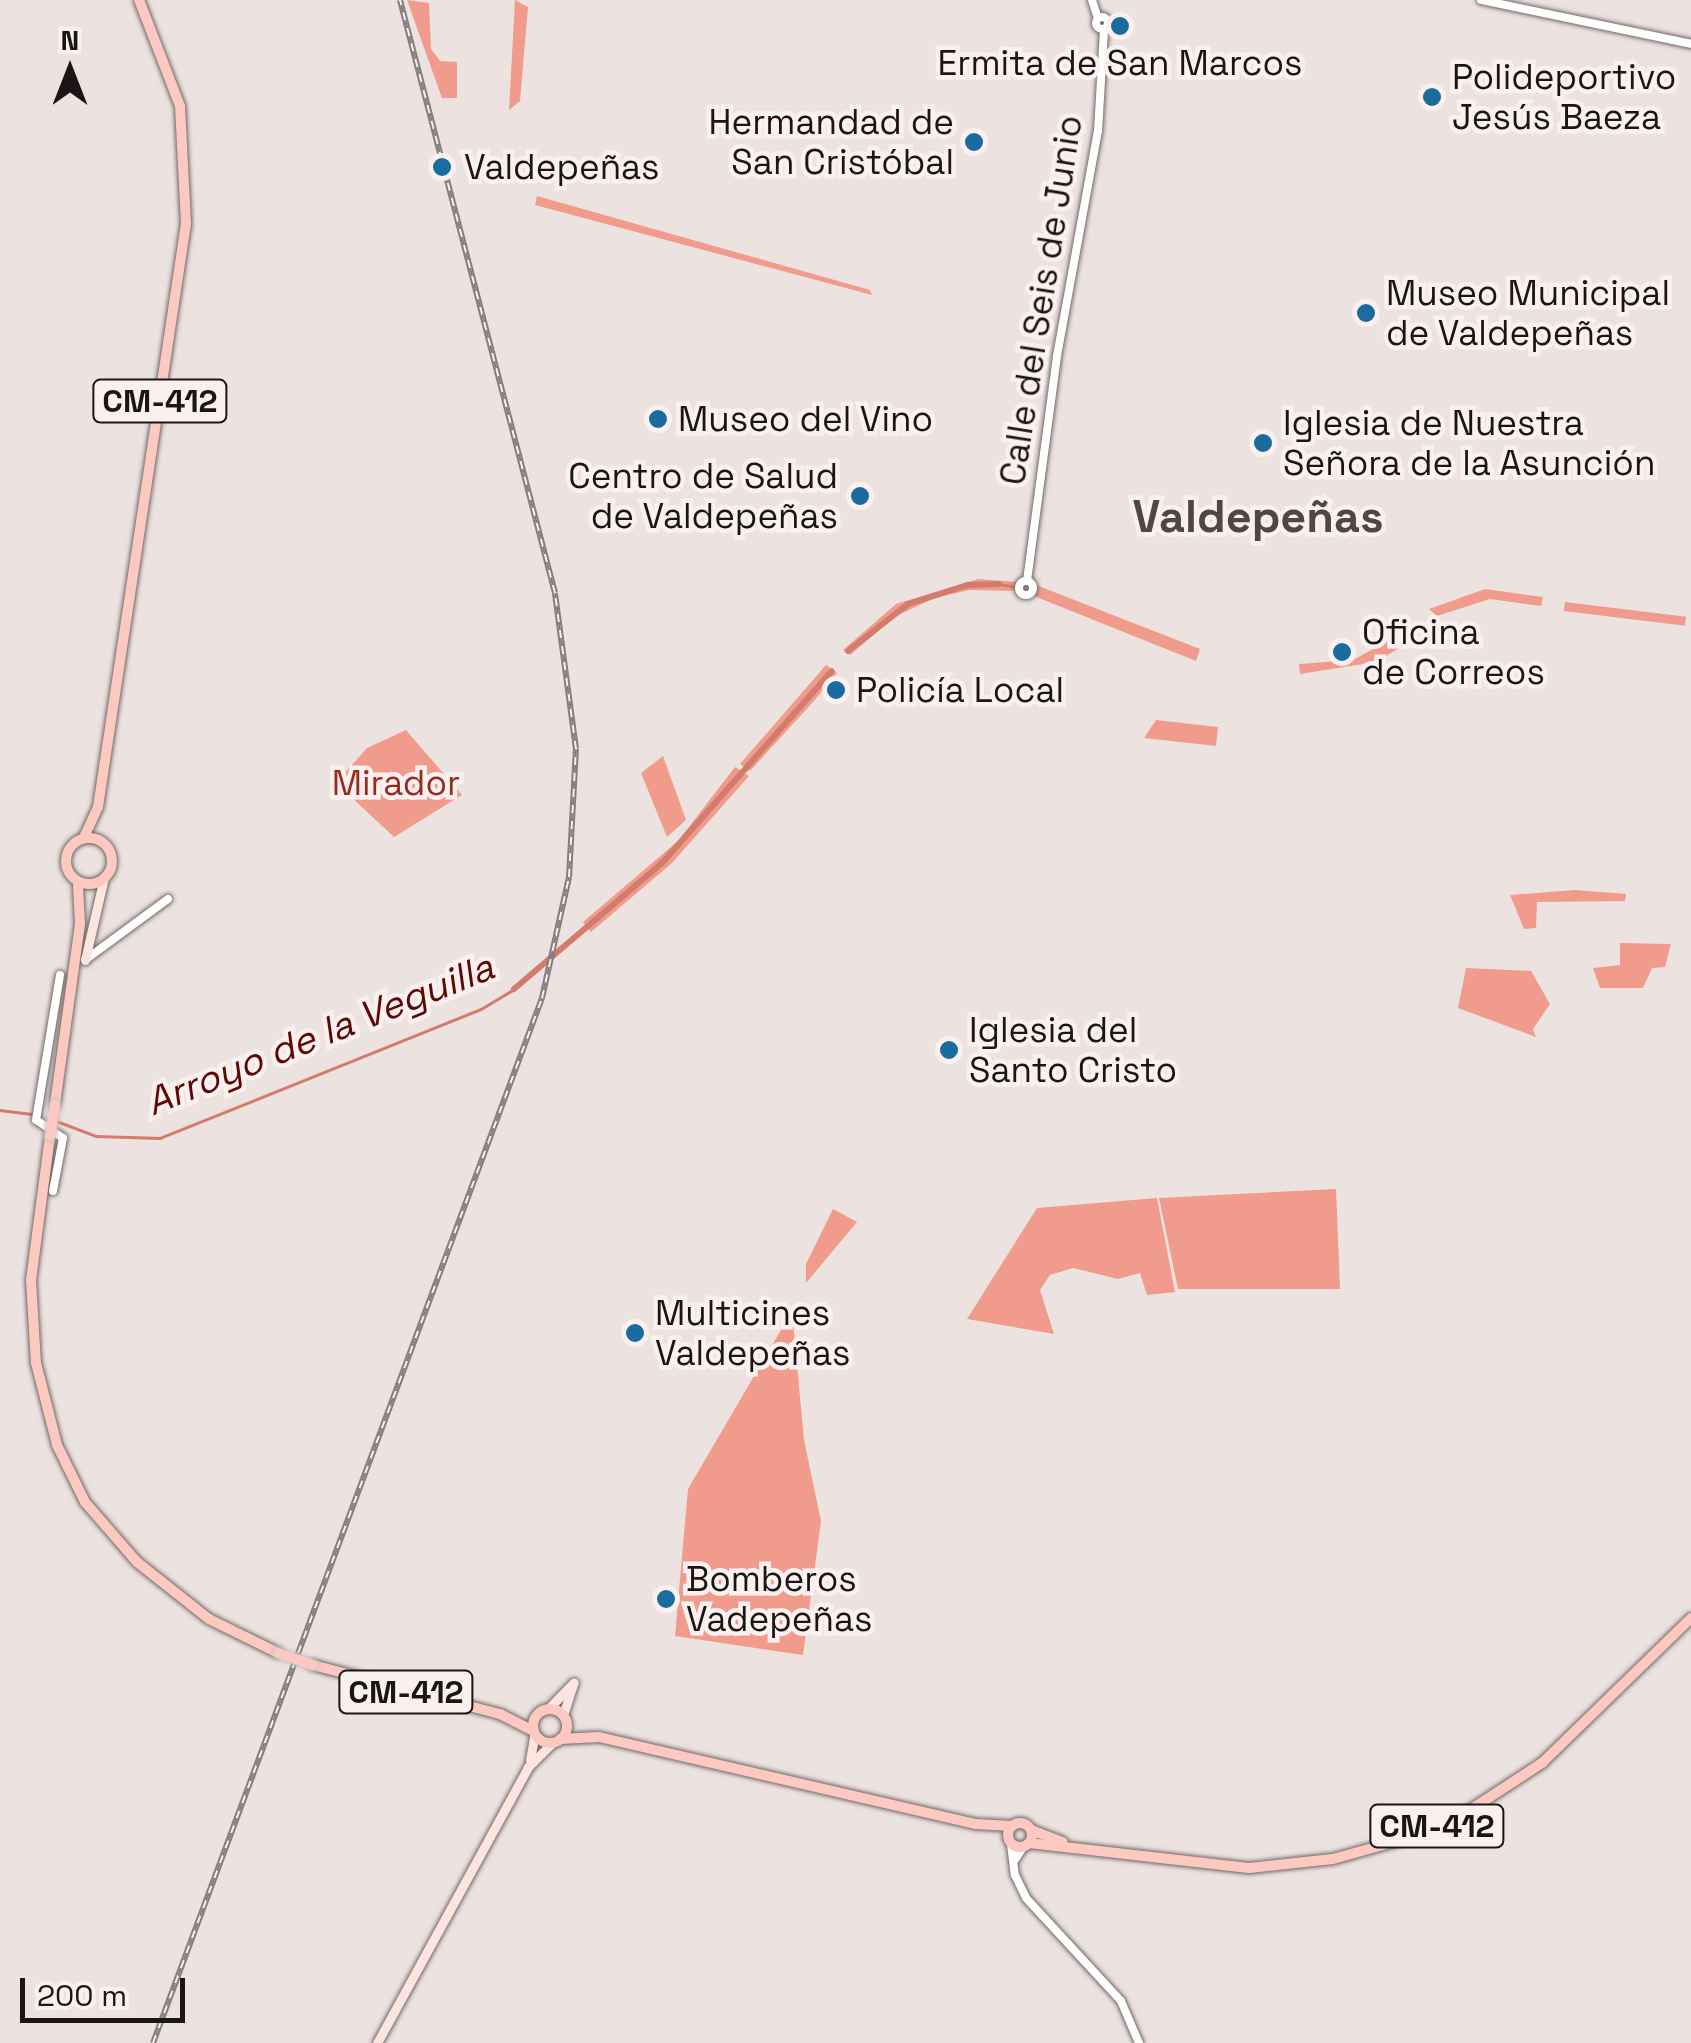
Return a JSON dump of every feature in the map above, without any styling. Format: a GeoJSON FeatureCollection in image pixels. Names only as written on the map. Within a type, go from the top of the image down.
{"type":"FeatureCollection","features":[{"type":"Feature","properties":{"kind":"main road","name":"CM-412"},"geometry":{"type":"LineString","coordinates":[[139,0],[180,106],[186,224],[98,807],[85,834],[72,845],[70,860],[78,884],[80,924],[31,1280],[36,1363],[58,1445],[85,1502],[138,1562],[210,1619],[278,1653],[500,1714],[556,1741],[599,1737]]}},
{"type":"Feature","properties":{"kind":"main road","name":"CM-412"},"geometry":{"type":"LineString","coordinates":[[80,924],[108,860],[98,807]]}},
{"type":"Feature","properties":{"kind":"main road"},"geometry":{"type":"LineString","coordinates":[[85,834],[103,840]]}},
{"type":"Feature","properties":{"kind":"main road"},"geometry":{"type":"LineString","coordinates":[[78,884],[102,880],[86,960]]}},
{"type":"Feature","properties":{"kind":"main road","name":"CM-412"},"geometry":{"type":"LineString","coordinates":[[976,1824],[1027,1845],[1074,1846],[1169,1864],[1248,1868],[1333,1859],[1404,1839],[1490,1798],[1542,1763],[1691,1618]]}},
{"type":"Feature","properties":{"kind":"main road"},"geometry":{"type":"LineString","coordinates":[[377,2043],[528,1767],[556,1741],[574,1682],[544,1710],[534,1732],[528,1767]]}},
{"type":"Feature","properties":{"kind":"main road","name":"CM-412"},"geometry":{"type":"LineString","coordinates":[[500,1714],[544,1710],[599,1737],[976,1824],[1031,1830],[1074,1846]]}},
{"type":"Feature","properties":{"kind":"main road"},"geometry":{"type":"LineString","coordinates":[[1010,1841],[1012,1826]]}},
{"type":"Feature","properties":{"kind":"main road"},"geometry":{"type":"LineString","coordinates":[[1027,1845],[1031,1830]]}},
{"type":"Feature","properties":{"kind":"street","name":"Calle del Seis de Junio"},"geometry":{"type":"LineString","coordinates":[[1028,581],[1032,534],[1100,116],[1104,29],[1097,27],[1092,0]]}},
{"type":"Feature","properties":{"kind":"street"},"geometry":{"type":"LineString","coordinates":[[1481,0],[1518,11],[1688,43]]}},
{"type":"Feature","properties":{"kind":"street"},"geometry":{"type":"LineString","coordinates":[[86,960],[168,899]]}},
{"type":"Feature","properties":{"kind":"street"},"geometry":{"type":"LineString","coordinates":[[53,1191],[62,1138],[36,1120],[60,975]]}},
{"type":"Feature","properties":{"kind":"street"},"geometry":{"type":"LineString","coordinates":[[1010,1841],[1026,1898],[1121,2000],[1139,2043]]}},
{"type":"Feature","properties":{"kind":"street"},"geometry":{"type":"LineString","coordinates":[[1014,1861],[1027,1845]]}},
{"type":"Feature","properties":{"kind":"green space"},"geometry":{"type":"Polygon","coordinates":[[[407,0],[429,3],[431,49],[440,61],[457,62],[457,98],[442,98],[407,0]]]}},
{"type":"Feature","properties":{"kind":"green space"},"geometry":{"type":"Polygon","coordinates":[[[515,0],[528,7],[520,101],[509,110],[515,0]]]}},
{"type":"Feature","properties":{"kind":"green space"},"geometry":{"type":"Polygon","coordinates":[[[537,196],[870,290],[872,295],[535,205],[537,196]]]}},
{"type":"Feature","properties":{"kind":"green space"},"geometry":{"type":"Polygon","coordinates":[[[978,579],[1019,582],[1018,591],[969,590],[935,598],[896,616],[850,655],[843,650],[896,604],[978,579]]]}},
{"type":"Feature","properties":{"kind":"green space"},"geometry":{"type":"Polygon","coordinates":[[[1036,585],[1200,649],[1196,661],[1034,596],[1036,585]]]}},
{"type":"Feature","properties":{"kind":"green space"},"geometry":{"type":"Polygon","coordinates":[[[1485,589],[1543,597],[1541,606],[1490,599],[1437,616],[1429,609],[1485,589]]]}},
{"type":"Feature","properties":{"kind":"green space"},"geometry":{"type":"Polygon","coordinates":[[[1565,602],[1686,617],[1685,626],[1564,611],[1565,602]]]}},
{"type":"Feature","properties":{"kind":"green space"},"geometry":{"type":"Polygon","coordinates":[[[1404,632],[1411,641],[1376,662],[1300,674],[1299,664],[1353,660],[1404,632]]]}},
{"type":"Feature","properties":{"kind":"green space"},"geometry":{"type":"Polygon","coordinates":[[[826,665],[837,673],[813,702],[750,771],[740,764],[826,665]]]}},
{"type":"Feature","properties":{"kind":"green space"},"geometry":{"type":"Polygon","coordinates":[[[1156,720],[1218,727],[1216,746],[1144,738],[1156,720]]]}},
{"type":"Feature","properties":{"kind":"green space","name":"Mirador"},"geometry":{"type":"Polygon","coordinates":[[[406,730],[462,795],[394,837],[336,783],[367,748],[406,730]]]}},
{"type":"Feature","properties":{"kind":"green space"},"geometry":{"type":"Polygon","coordinates":[[[663,756],[686,820],[667,837],[641,773],[663,756]]]}},
{"type":"Feature","properties":{"kind":"green space"},"geometry":{"type":"Polygon","coordinates":[[[735,767],[749,776],[672,863],[591,932],[583,922],[678,841],[735,767]]]}},
{"type":"Feature","properties":{"kind":"green space"},"geometry":{"type":"Polygon","coordinates":[[[1575,890],[1626,894],[1625,901],[1537,902],[1536,928],[1524,929],[1510,895],[1575,890]]]}},
{"type":"Feature","properties":{"kind":"green space"},"geometry":{"type":"Polygon","coordinates":[[[1620,943],[1671,944],[1665,967],[1652,968],[1643,988],[1600,988],[1593,968],[1620,965],[1620,943]]]}},
{"type":"Feature","properties":{"kind":"green space"},"geometry":{"type":"Polygon","coordinates":[[[1466,968],[1531,971],[1550,1004],[1533,1029],[1536,1037],[1458,1008],[1466,968]]]}},
{"type":"Feature","properties":{"kind":"green space"},"geometry":{"type":"Polygon","coordinates":[[[1336,1189],[1340,1289],[1178,1289],[1159,1198],[1336,1189]]]}},
{"type":"Feature","properties":{"kind":"green space"},"geometry":{"type":"Polygon","coordinates":[[[1157,1198],[1175,1292],[1147,1295],[1140,1273],[1118,1279],[1073,1268],[1050,1275],[1040,1290],[1054,1334],[967,1319],[1037,1208],[1157,1198]]]}},
{"type":"Feature","properties":{"kind":"green space"},"geometry":{"type":"Polygon","coordinates":[[[833,1209],[857,1222],[806,1283],[806,1264],[833,1209]]]}},
{"type":"Feature","properties":{"kind":"green space"},"geometry":{"type":"Polygon","coordinates":[[[792,1311],[804,1440],[821,1521],[803,1655],[675,1636],[688,1489],[792,1311]]]}},
{"type":"Feature","properties":{"kind":"waterway","name":"Arroyo de la Veguilla"},"geometry":{"type":"LineString","coordinates":[[999,584],[1017,587]]}},
{"type":"Feature","properties":{"kind":"waterway","name":"Arroyo de la Veguilla"},"geometry":{"type":"LineString","coordinates":[[848,651],[908,604],[968,585],[999,584]]}},
{"type":"Feature","properties":{"kind":"waterway","name":"Arroyo de la Veguilla"},"geometry":{"type":"LineString","coordinates":[[514,989],[662,863],[832,671]]}},
{"type":"Feature","properties":{"kind":"waterway","name":"Arroyo de la Veguilla"},"geometry":{"type":"LineString","coordinates":[[54,1120],[96,1136],[160,1138],[481,1009],[514,989]]}},
{"type":"Feature","properties":{"kind":"waterway","name":"Arroyo de la Veguilla"},"geometry":{"type":"LineString","coordinates":[[0,1110],[32,1114]]}},
{"type":"Feature","properties":{"kind":"railway"},"geometry":{"type":"LineString","coordinates":[[153,2043],[542,998],[569,877],[576,749],[555,593],[400,0]]}},
{"type":"Feature","properties":{"kind":"place","name":"Ermita de San Marcos"},"geometry":{"type":"Point","coordinates":[1120,26]}},
{"type":"Feature","properties":{"kind":"place","name":"Polideportivo Jesús Baeza"},"geometry":{"type":"Point","coordinates":[1432,97]}},
{"type":"Feature","properties":{"kind":"place","name":"Hermandad de San Cristóbal"},"geometry":{"type":"Point","coordinates":[974,142]}},
{"type":"Feature","properties":{"kind":"place","name":"Valdepeñas"},"geometry":{"type":"Point","coordinates":[442,167]}},
{"type":"Feature","properties":{"kind":"place","name":"Museo Municipal de Valdepeñas"},"geometry":{"type":"Point","coordinates":[1366,313]}},
{"type":"Feature","properties":{"kind":"place","name":"Museo del Vino"},"geometry":{"type":"Point","coordinates":[658,419]}},
{"type":"Feature","properties":{"kind":"place","name":"Iglesia de Nuestra Señora de la Asunción"},"geometry":{"type":"Point","coordinates":[1263,443]}},
{"type":"Feature","properties":{"kind":"place","name":"Centro de Salud de Valdepeñas"},"geometry":{"type":"Point","coordinates":[860,496]}},
{"type":"Feature","properties":{"kind":"place","name":"Oficina de Correos"},"geometry":{"type":"Point","coordinates":[1342,652]}},
{"type":"Feature","properties":{"kind":"place","name":"Policía Local"},"geometry":{"type":"Point","coordinates":[836,690]}},
{"type":"Feature","properties":{"kind":"place","name":"Iglesia del Santo Cristo"},"geometry":{"type":"Point","coordinates":[949,1050]}},
{"type":"Feature","properties":{"kind":"place","name":"Multicines Valdepeñas"},"geometry":{"type":"Point","coordinates":[635,1333]}},
{"type":"Feature","properties":{"kind":"place","name":"Bomberos Vadepeñas"},"geometry":{"type":"Point","coordinates":[666,1599]}},
{"type":"Feature","properties":{"kind":"district","name":"Valdepeñas"},"geometry":{"type":"Point","coordinates":[1258,517]}}]}
